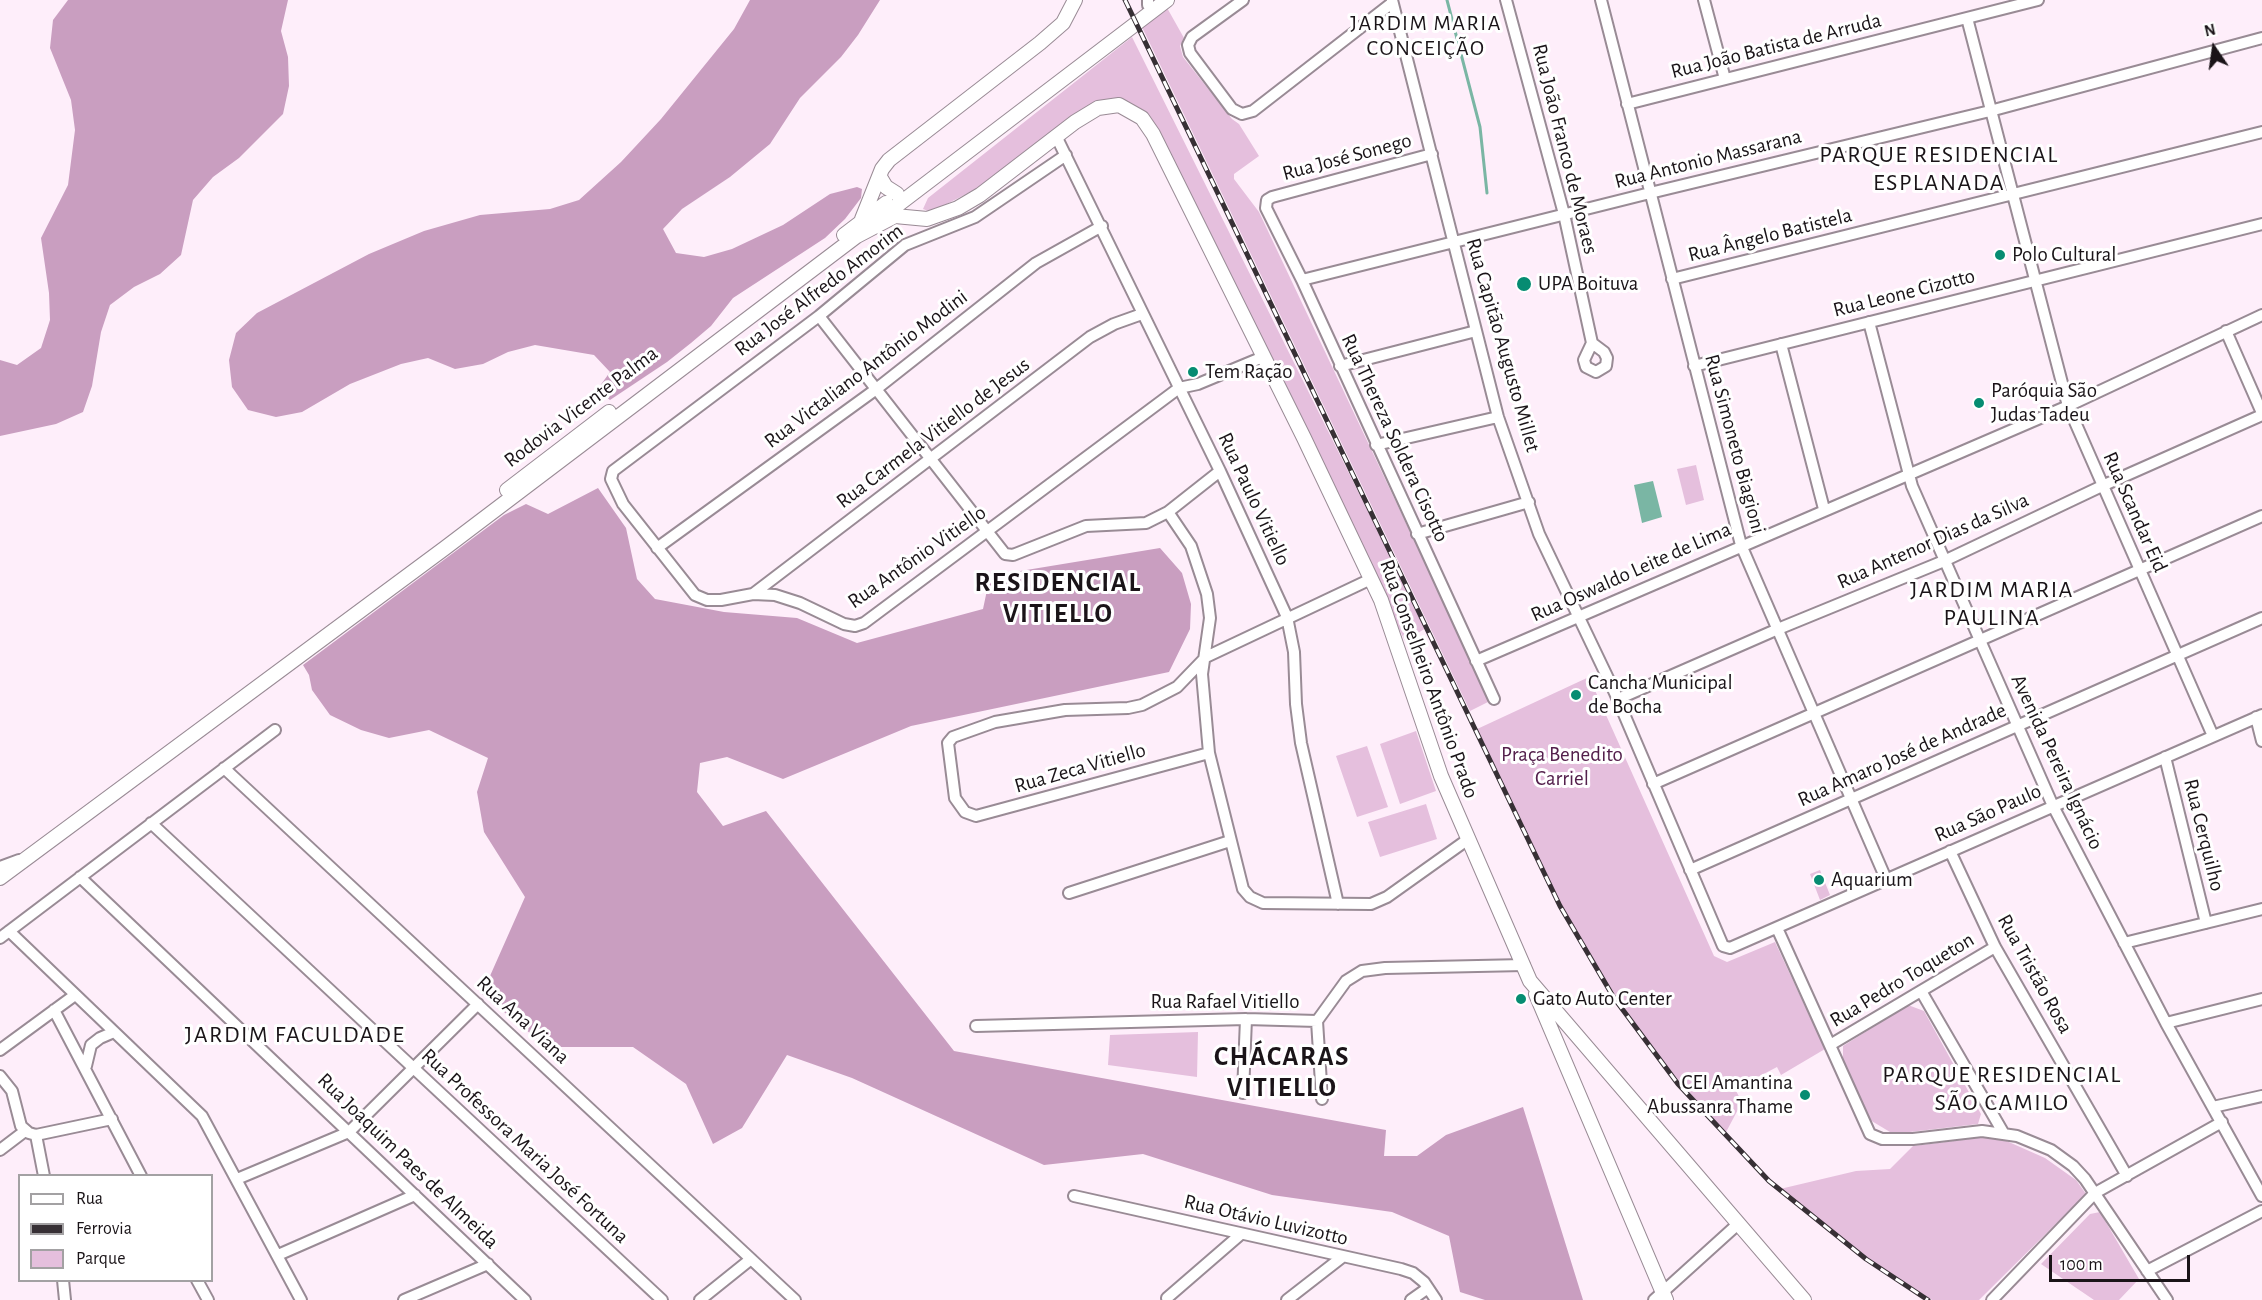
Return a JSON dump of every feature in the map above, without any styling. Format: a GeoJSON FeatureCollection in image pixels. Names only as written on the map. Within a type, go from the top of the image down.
{"type":"FeatureCollection","features":[{"type":"Feature","properties":{"kind":"main road"},"geometry":{"type":"LineString","coordinates":[[860,223],[882,170],[902,148],[1040,44],[1064,22],[1075,0]]}},
{"type":"Feature","properties":{"kind":"main road","name":"Rodovia Vicente Palma"},"geometry":{"type":"LineString","coordinates":[[0,878],[445,548],[855,237],[902,196],[1149,5],[1167,0]]}},
{"type":"Feature","properties":{"kind":"main road","name":"Rua Conselheiro Antônio Prado"},"geometry":{"type":"LineString","coordinates":[[927,219],[971,201],[1090,112],[1106,106],[1127,108],[1142,118],[1153,134],[1371,579],[1387,615],[1442,776],[1467,840],[1530,981],[1804,1300]]}},
{"type":"Feature","properties":{"kind":"main road"},"geometry":{"type":"LineString","coordinates":[[880,177],[886,187],[902,196],[909,210],[927,219]]}},
{"type":"Feature","properties":{"kind":"main road","name":"Rodovia Vicente Palma"},"geometry":{"type":"LineString","coordinates":[[169,751],[180,738],[443,543],[528,474],[860,223],[902,196]]}},
{"type":"Feature","properties":{"kind":"main road"},"geometry":{"type":"LineString","coordinates":[[855,237],[895,216],[927,219]]}},
{"type":"Feature","properties":{"kind":"main road"},"geometry":{"type":"LineString","coordinates":[[1530,981],[1661,1297]]}},
{"type":"Feature","properties":{"kind":"main road"},"geometry":{"type":"LineString","coordinates":[[1554,1038],[1560,1029],[1568,1025]]}},
{"type":"Feature","properties":{"kind":"street"},"geometry":{"type":"LineString","coordinates":[[1243,0],[1192,37],[1188,45],[1190,53],[1232,109],[1242,114],[1253,111],[1392,1]]}},
{"type":"Feature","properties":{"kind":"street","name":"Rua João Franco de Moraes"},"geometry":{"type":"LineString","coordinates":[[1506,0],[1564,214],[1592,343]]}},
{"type":"Feature","properties":{"kind":"street","name":"Rua Simoneto Biagioni"},"geometry":{"type":"LineString","coordinates":[[1601,0],[1741,545],[1886,879]]}},
{"type":"Feature","properties":{"kind":"street"},"geometry":{"type":"LineString","coordinates":[[1704,0],[1725,79]]}},
{"type":"Feature","properties":{"kind":"street","name":"Rua João Batista de Arruda"},"geometry":{"type":"LineString","coordinates":[[1628,104],[2038,0]]}},
{"type":"Feature","properties":{"kind":"street","name":"Rua Capitão Augusto Millet"},"geometry":{"type":"LineString","coordinates":[[1392,1],[1498,417],[1539,534],[1618,699],[1721,944],[1730,948]]}},
{"type":"Feature","properties":{"kind":"street","name":"Rua Scandar Eid"},"geometry":{"type":"LineString","coordinates":[[1967,18],[2068,406],[2213,736]]}},
{"type":"Feature","properties":{"kind":"street","name":"Rua Antonio Massarana"},"geometry":{"type":"LineString","coordinates":[[1302,280],[1990,111],[2262,38]]}},
{"type":"Feature","properties":{"kind":"street","name":"Rua Ângelo Batistela"},"geometry":{"type":"LineString","coordinates":[[1672,279],[2262,132]]}},
{"type":"Feature","properties":{"kind":"street","name":"Rua Paulo Vitiello"},"geometry":{"type":"LineString","coordinates":[[1056,136],[1220,471],[1287,617],[1294,652],[1296,704],[1301,743],[1338,904]]}},
{"type":"Feature","properties":{"kind":"street","name":"Rua José Sonego"},"geometry":{"type":"LineString","coordinates":[[1272,197],[1432,154]]}},
{"type":"Feature","properties":{"kind":"street","name":"Rua José Alfredo Amorim"},"geometry":{"type":"LineString","coordinates":[[611,479],[613,471],[620,465],[819,316],[905,245],[975,217],[1066,155]]}},
{"type":"Feature","properties":{"kind":"street","name":"Rua Thereza Soldera Cisotto"},"geometry":{"type":"LineString","coordinates":[[1272,197],[1267,202],[1266,210],[1302,280],[1494,699]]}},
{"type":"Feature","properties":{"kind":"street","name":"Rua Leone Cizotto"},"geometry":{"type":"LineString","coordinates":[[1694,366],[2262,224]]}},
{"type":"Feature","properties":{"kind":"street","name":"Rua Victaliano Antônio Modini"},"geometry":{"type":"LineString","coordinates":[[657,548],[875,390],[1036,263],[1102,226]]}},
{"type":"Feature","properties":{"kind":"street","name":"Rua Carmela Vitiello de Jesus"},"geometry":{"type":"LineString","coordinates":[[753,594],[1090,337],[1114,324],[1142,314]]}},
{"type":"Feature","properties":{"kind":"street","name":"Rua Oswaldo Leite de Lima"},"geometry":{"type":"LineString","coordinates":[[1476,661],[1824,509],[2068,406],[2262,315]]}},
{"type":"Feature","properties":{"kind":"street"},"geometry":{"type":"LineString","coordinates":[[819,316],[1005,554],[1013,555],[1086,526],[1146,524],[1168,512],[1220,471]]}},
{"type":"Feature","properties":{"kind":"street","name":"Avenida Pereira Ignácio"},"geometry":{"type":"LineString","coordinates":[[1869,322],[1908,475],[2017,726],[2053,806],[2124,943],[2262,1196]]}},
{"type":"Feature","properties":{"kind":"street"},"geometry":{"type":"LineString","coordinates":[[1340,366],[1476,331]]}},
{"type":"Feature","properties":{"kind":"street"},"geometry":{"type":"LineString","coordinates":[[2226,331],[2262,414]]}},
{"type":"Feature","properties":{"kind":"street"},"geometry":{"type":"LineString","coordinates":[[1781,344],[1824,509]]}},
{"type":"Feature","properties":{"kind":"street","name":"Rua Antônio Vitiello"},"geometry":{"type":"LineString","coordinates":[[611,479],[622,504],[694,595],[707,600],[721,600],[753,594],[785,597],[844,624],[855,626],[864,623],[1179,388],[1198,384],[1263,357]]}},
{"type":"Feature","properties":{"kind":"street","name":"Rua Antenor Dias da Silva"},"geometry":{"type":"LineString","coordinates":[[1618,699],[1778,629],[1944,561],[2262,414]]}},
{"type":"Feature","properties":{"kind":"street"},"geometry":{"type":"LineString","coordinates":[[1376,445],[1498,417]]}},
{"type":"Feature","properties":{"kind":"street"},"geometry":{"type":"LineString","coordinates":[[1417,534],[1529,502]]}},
{"type":"Feature","properties":{"kind":"street"},"geometry":{"type":"LineString","coordinates":[[1168,512],[1191,546],[1207,594],[1210,618],[1202,674],[1209,753],[1239,879],[1250,897],[1263,903],[1371,903],[1387,897],[1467,840]]}},
{"type":"Feature","properties":{"kind":"street"},"geometry":{"type":"LineString","coordinates":[[1653,784],[2262,516]]}},
{"type":"Feature","properties":{"kind":"street"},"geometry":{"type":"LineString","coordinates":[[1206,657],[1371,579]]}},
{"type":"Feature","properties":{"kind":"street","name":"Rua Amaro José de Andrade"},"geometry":{"type":"LineString","coordinates":[[1690,870],[2262,618]]}},
{"type":"Feature","properties":{"kind":"street","name":"Rua Zeca Vitiello"},"geometry":{"type":"LineString","coordinates":[[1206,657],[1177,687],[1142,705],[1128,708],[1038,713],[995,722],[953,737],[948,745],[954,793],[963,809],[971,815],[980,816],[1209,753]]}},
{"type":"Feature","properties":{"kind":"street"},"geometry":{"type":"LineString","coordinates":[[2259,716],[2262,741]]}},
{"type":"Feature","properties":{"kind":"street","name":"Rua São Paulo"},"geometry":{"type":"LineString","coordinates":[[1730,948],[2259,716]]}},
{"type":"Feature","properties":{"kind":"street"},"geometry":{"type":"LineString","coordinates":[[274,730],[4,935],[75,995],[202,1116],[301,1300]]}},
{"type":"Feature","properties":{"kind":"street","name":"Rua Cerquilho"},"geometry":{"type":"LineString","coordinates":[[2165,757],[2206,923]]}},
{"type":"Feature","properties":{"kind":"street","name":"Rua Ana Viana"},"geometry":{"type":"LineString","coordinates":[[224,768],[795,1300]]}},
{"type":"Feature","properties":{"kind":"street","name":"Rua Professora Maria José Fortuna"},"geometry":{"type":"LineString","coordinates":[[152,823],[662,1300]]}},
{"type":"Feature","properties":{"kind":"street"},"geometry":{"type":"LineString","coordinates":[[1069,893],[1230,841]]}},
{"type":"Feature","properties":{"kind":"street","name":"Rua Tristão Rosa"},"geometry":{"type":"LineString","coordinates":[[1950,851],[1995,947],[2127,1176]]}},
{"type":"Feature","properties":{"kind":"street"},"geometry":{"type":"LineString","coordinates":[[0,867],[28,856]]}},
{"type":"Feature","properties":{"kind":"street"},"geometry":{"type":"LineString","coordinates":[[0,887],[28,856]]}},
{"type":"Feature","properties":{"kind":"street","name":"Rua Joaquim Paes de Almeida"},"geometry":{"type":"LineString","coordinates":[[80,877],[525,1300]]}},
{"type":"Feature","properties":{"kind":"street"},"geometry":{"type":"LineString","coordinates":[[2124,943],[2262,909]]}},
{"type":"Feature","properties":{"kind":"street"},"geometry":{"type":"LineString","coordinates":[[1777,928],[1866,1129],[1879,1138],[1912,1139],[1982,1131],[2017,1136],[2050,1150],[2073,1166],[2095,1193],[2167,1300]]}},
{"type":"Feature","properties":{"kind":"street","name":"Rua Pedro Toqueton"},"geometry":{"type":"LineString","coordinates":[[1830,1045],[1995,947]]}},
{"type":"Feature","properties":{"kind":"street","name":"Rua Rafael Vitiello"},"geometry":{"type":"LineString","coordinates":[[976,1026],[1246,1019],[1317,1021],[1346,981],[1362,971],[1385,968],[1524,965]]}},
{"type":"Feature","properties":{"kind":"street"},"geometry":{"type":"LineString","coordinates":[[1921,991],[2004,1134]]}},
{"type":"Feature","properties":{"kind":"street"},"geometry":{"type":"LineString","coordinates":[[0,1050],[75,995]]}},
{"type":"Feature","properties":{"kind":"street"},"geometry":{"type":"LineString","coordinates":[[2166,1023],[2262,999]]}},
{"type":"Feature","properties":{"kind":"street"},"geometry":{"type":"LineString","coordinates":[[237,1179],[349,1132],[478,1004]]}},
{"type":"Feature","properties":{"kind":"street"},"geometry":{"type":"LineString","coordinates":[[54,1010],[86,1067],[140,1174]]}},
{"type":"Feature","properties":{"kind":"street"},"geometry":{"type":"LineString","coordinates":[[1244,1093],[1246,1019]]}},
{"type":"Feature","properties":{"kind":"street"},"geometry":{"type":"LineString","coordinates":[[1317,1021],[1322,1100]]}},
{"type":"Feature","properties":{"kind":"street"},"geometry":{"type":"LineString","coordinates":[[86,1067],[87,1052],[91,1045],[114,1032]]}},
{"type":"Feature","properties":{"kind":"street"},"geometry":{"type":"LineString","coordinates":[[0,1076],[11,1088],[21,1126],[30,1133],[43,1174]]}},
{"type":"Feature","properties":{"kind":"street"},"geometry":{"type":"LineString","coordinates":[[2213,1107],[2262,1096]]}},
{"type":"Feature","properties":{"kind":"street"},"geometry":{"type":"LineString","coordinates":[[0,1150],[30,1133],[112,1119]]}},
{"type":"Feature","properties":{"kind":"street"},"geometry":{"type":"LineString","coordinates":[[1992,1300],[2095,1193],[2222,1122]]}},
{"type":"Feature","properties":{"kind":"street"},"geometry":{"type":"LineString","coordinates":[[278,1255],[415,1195]]}},
{"type":"Feature","properties":{"kind":"street","name":"Rua Otávio Luvizotto"},"geometry":{"type":"LineString","coordinates":[[1074,1196],[1413,1273],[1436,1300]]}},
{"type":"Feature","properties":{"kind":"street"},"geometry":{"type":"LineString","coordinates":[[2147,1271],[2262,1210]]}},
{"type":"Feature","properties":{"kind":"street"},"geometry":{"type":"LineString","coordinates":[[1661,1297],[1738,1224]]}},
{"type":"Feature","properties":{"kind":"street"},"geometry":{"type":"LineString","coordinates":[[1167,1298],[1241,1234]]}},
{"type":"Feature","properties":{"kind":"street"},"geometry":{"type":"LineString","coordinates":[[1287,1300],[1341,1258]]}},
{"type":"Feature","properties":{"kind":"street"},"geometry":{"type":"LineString","coordinates":[[700,1300],[751,1259]]}},
{"type":"Feature","properties":{"kind":"street"},"geometry":{"type":"LineString","coordinates":[[404,1300],[488,1264]]}},
{"type":"Feature","properties":{"kind":"street"},"geometry":{"type":"LineString","coordinates":[[63,1282],[65,1300]]}},
{"type":"Feature","properties":{"kind":"street"},"geometry":{"type":"LineString","coordinates":[[198,1282],[208,1300]]}},
{"type":"Feature","properties":{"kind":"street"},"geometry":{"type":"LineString","coordinates":[[1412,1300],[1428,1288]]}},
{"type":"Feature","properties":{"kind":"green space"},"geometry":{"type":"Polygon","coordinates":[[[1166,6],[1184,38],[1180,46],[1183,57],[1232,119],[1239,124],[1259,156],[1234,174],[1234,179],[1259,212],[1490,701],[1470,711],[1141,25],[1166,6]]]}},
{"type":"Feature","properties":{"kind":"green space"},"geometry":{"type":"Polygon","coordinates":[[[1132,37],[1426,628],[1405,641],[1144,113],[1126,101],[1098,102],[978,188],[931,212],[923,209],[928,198],[1132,37]]]}},
{"type":"Feature","properties":{"kind":"green space"},"geometry":{"type":"Polygon","coordinates":[[[1696,465],[1704,500],[1686,505],[1677,469],[1696,465]]]}},
{"type":"Feature","properties":{"kind":"green space","name":"Praça Benedito Carriel"},"geometry":{"type":"Polygon","coordinates":[[[1589,677],[1714,956],[1727,962],[1775,942],[1825,1049],[1781,1075],[1777,1067],[1735,1089],[1742,1102],[1725,1134],[1651,1048],[1599,973],[1554,894],[1475,730],[1589,677]]]}},
{"type":"Feature","properties":{"kind":"green space"},"geometry":{"type":"Polygon","coordinates":[[[1416,731],[1436,791],[1400,804],[1380,744],[1416,731]]]}},
{"type":"Feature","properties":{"kind":"green space"},"geometry":{"type":"Polygon","coordinates":[[[1367,746],[1388,807],[1357,817],[1336,756],[1367,746]]]}},
{"type":"Feature","properties":{"kind":"green space"},"geometry":{"type":"Polygon","coordinates":[[[1426,804],[1437,839],[1380,857],[1368,822],[1426,804]]]}},
{"type":"Feature","properties":{"kind":"green space","name":"Aquarium"},"geometry":{"type":"Polygon","coordinates":[[[1820,870],[1830,895],[1820,900],[1810,874],[1820,870]]]}},
{"type":"Feature","properties":{"kind":"green space"},"geometry":{"type":"Polygon","coordinates":[[[1908,1005],[1924,1011],[1981,1114],[1978,1124],[1901,1133],[1890,1132],[1870,1120],[1843,1060],[1843,1046],[1908,1005]]]}},
{"type":"Feature","properties":{"kind":"green space"},"geometry":{"type":"Polygon","coordinates":[[[1198,1032],[1197,1077],[1108,1065],[1110,1035],[1198,1032]]]}},
{"type":"Feature","properties":{"kind":"green space"},"geometry":{"type":"Polygon","coordinates":[[[1985,1137],[2002,1139],[2045,1158],[2076,1180],[2086,1194],[1979,1300],[1932,1300],[1867,1260],[1780,1189],[1856,1171],[1890,1169],[1913,1146],[1985,1137]]]}},
{"type":"Feature","properties":{"kind":"green space"},"geometry":{"type":"Polygon","coordinates":[[[2100,1212],[2139,1279],[2119,1300],[2094,1300],[2041,1264],[2090,1214],[2100,1212]]]}},
{"type":"Feature","properties":{"kind":"shaded area"},"geometry":{"type":"Polygon","coordinates":[[[68,0],[288,0],[281,31],[288,57],[289,86],[283,114],[239,158],[213,177],[193,200],[181,255],[160,274],[134,287],[110,305],[101,332],[92,386],[83,412],[56,424],[0,436],[0,360],[17,365],[41,348],[50,320],[49,293],[41,238],[68,185],[75,130],[71,100],[50,48],[53,20],[68,0]]]}},
{"type":"Feature","properties":{"kind":"shaded area"},"geometry":{"type":"Polygon","coordinates":[[[750,0],[880,0],[841,57],[800,98],[770,144],[730,177],[682,209],[663,229],[676,253],[704,257],[732,249],[783,225],[830,194],[857,187],[862,189],[861,198],[845,219],[825,238],[733,298],[711,326],[691,343],[610,400],[597,390],[610,372],[594,355],[535,345],[508,352],[483,364],[455,369],[428,358],[401,364],[350,384],[302,412],[276,417],[248,410],[232,387],[229,360],[236,333],[257,313],[369,254],[424,231],[480,215],[550,209],[579,200],[621,162],[661,119],[734,29],[750,0]]]}},
{"type":"Feature","properties":{"kind":"shaded area"},"geometry":{"type":"Polygon","coordinates":[[[1653,481],[1662,517],[1642,523],[1634,485],[1653,481]]]}},
{"type":"Feature","properties":{"kind":"shaded area"},"geometry":{"type":"Polygon","coordinates":[[[598,488],[626,528],[637,579],[655,599],[724,612],[797,618],[857,643],[983,609],[990,576],[1160,548],[1182,573],[1191,604],[1190,629],[1169,672],[911,726],[783,779],[727,757],[700,763],[697,792],[723,826],[766,811],[954,1051],[1386,1130],[1384,1156],[1417,1156],[1446,1135],[1523,1107],[1583,1300],[1485,1300],[1460,1292],[1449,1236],[1392,1212],[1272,1195],[1143,1154],[1044,1165],[852,1078],[787,1055],[742,1128],[713,1144],[686,1084],[633,1047],[547,1047],[482,994],[525,897],[484,832],[477,792],[488,758],[429,730],[389,738],[361,730],[330,715],[312,690],[309,675],[303,665],[504,515],[526,504],[548,514],[598,488]]]}},
{"type":"Feature","properties":{"kind":"waterway"},"geometry":{"type":"LineString","coordinates":[[1447,0],[1480,127],[1487,193]]}},
{"type":"Feature","properties":{"kind":"railway"},"geometry":{"type":"LineString","coordinates":[[1125,0],[1560,906],[1614,998],[1678,1084],[1769,1181],[1866,1259],[1928,1300]]}},
{"type":"Feature","properties":{"kind":"place","name":"Polo Cultural"},"geometry":{"type":"Point","coordinates":[2000,255]}},
{"type":"Feature","properties":{"kind":"place","name":"UPA Boituva"},"geometry":{"type":"Point","coordinates":[1524,284]}},
{"type":"Feature","properties":{"kind":"place","name":"Tem Ração"},"geometry":{"type":"Point","coordinates":[1193,372]}},
{"type":"Feature","properties":{"kind":"place","name":"Paróquia São Judas Tadeu"},"geometry":{"type":"Point","coordinates":[1979,403]}},
{"type":"Feature","properties":{"kind":"place","name":"Cancha Municipal de Bocha"},"geometry":{"type":"Point","coordinates":[1576,695]}},
{"type":"Feature","properties":{"kind":"place","name":"Aquarium"},"geometry":{"type":"Point","coordinates":[1819,880]}},
{"type":"Feature","properties":{"kind":"place","name":"Gato Auto Center"},"geometry":{"type":"Point","coordinates":[1521,999]}},
{"type":"Feature","properties":{"kind":"place","name":"CEI Amantina Abussanra Thame"},"geometry":{"type":"Point","coordinates":[1805,1095]}},
{"type":"Feature","properties":{"kind":"district","name":"JARDIM MARIA CONCEIÇÃO"},"geometry":{"type":"Point","coordinates":[1426,36]}},
{"type":"Feature","properties":{"kind":"district","name":"PARQUE RESIDENCIAL ESPLANADA"},"geometry":{"type":"Point","coordinates":[1939,169]}},
{"type":"Feature","properties":{"kind":"district","name":"RESIDENCIAL VITIELLO"},"geometry":{"type":"Point","coordinates":[1058,598]}},
{"type":"Feature","properties":{"kind":"district","name":"JARDIM MARIA PAULINA"},"geometry":{"type":"Point","coordinates":[1992,604]}},
{"type":"Feature","properties":{"kind":"district","name":"JARDIM FACULDADE"},"geometry":{"type":"Point","coordinates":[295,1035]}},
{"type":"Feature","properties":{"kind":"district","name":"CHÁCARAS VITIELLO"},"geometry":{"type":"Point","coordinates":[1282,1072]}},
{"type":"Feature","properties":{"kind":"district","name":"PARQUE RESIDENCIAL SÃO CAMILO"},"geometry":{"type":"Point","coordinates":[2002,1089]}}]}
